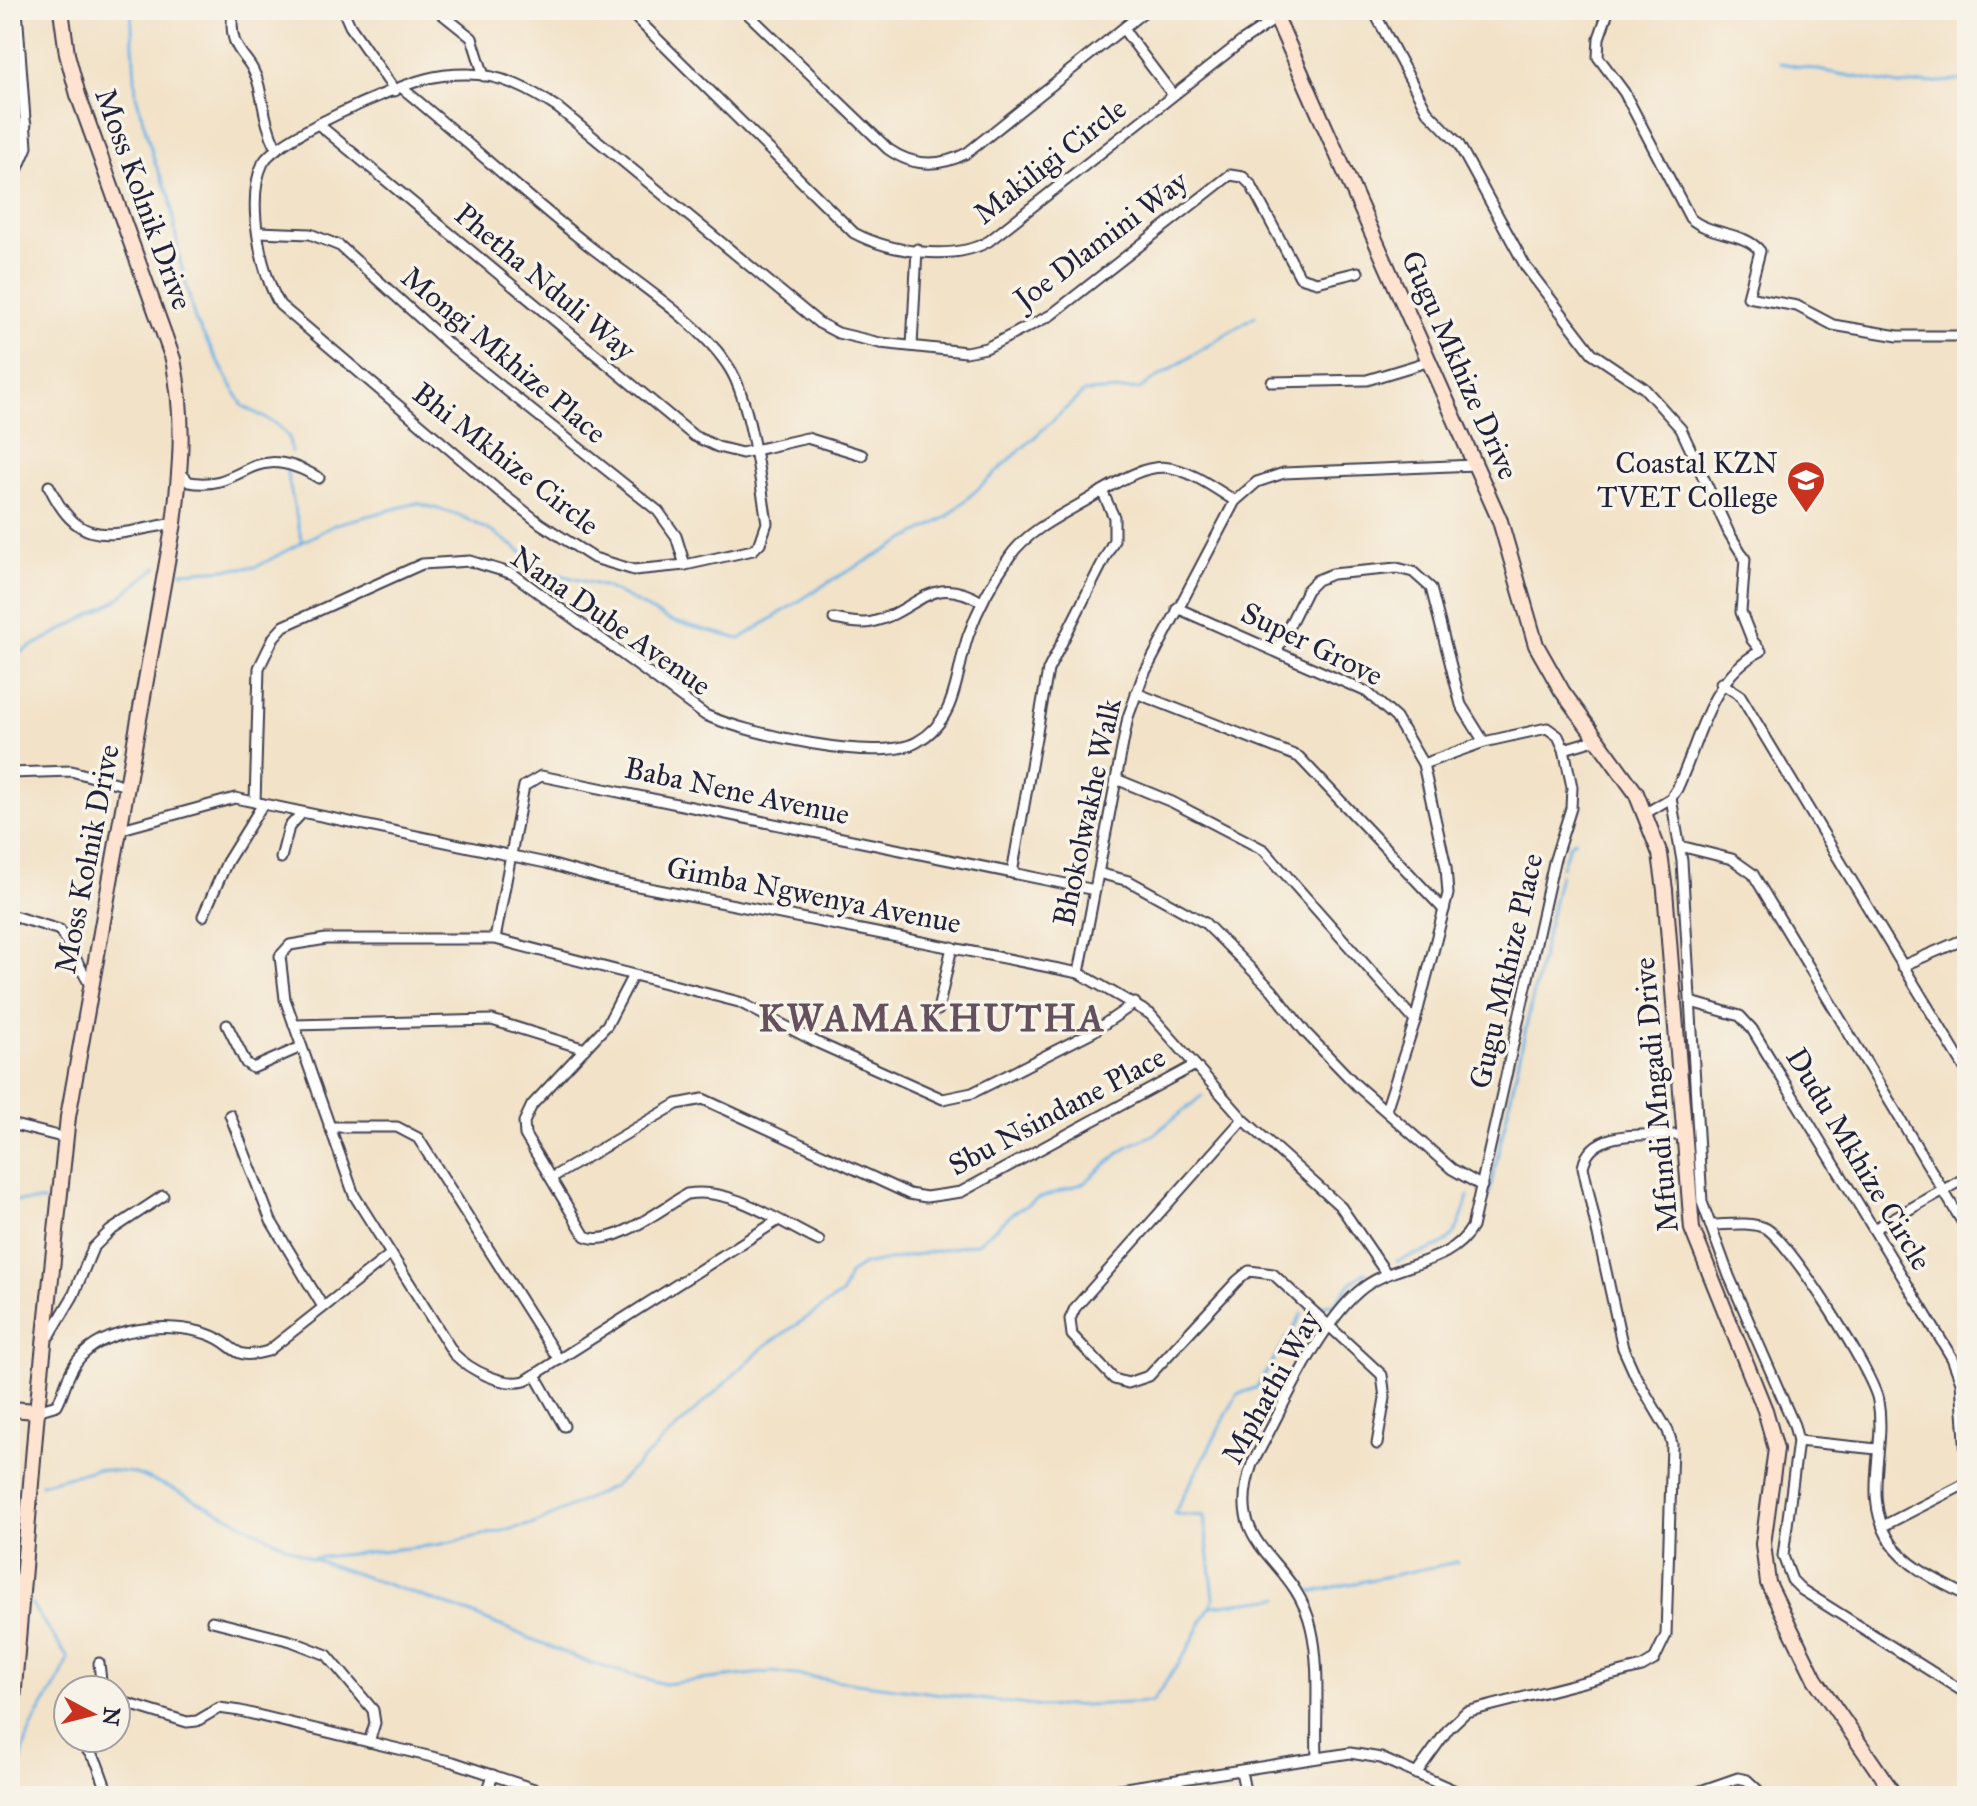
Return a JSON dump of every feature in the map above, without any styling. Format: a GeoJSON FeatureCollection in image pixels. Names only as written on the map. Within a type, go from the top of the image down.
{"type":"FeatureCollection","features":[{"type":"Feature","properties":{"kind":"street"},"geometry":{"type":"LineString","coordinates":[[10,187],[27,147],[17,10]]}},
{"type":"Feature","properties":{"kind":"street","name":"Moss Kolnik Drive"},"geometry":{"type":"LineString","coordinates":[[10,1736],[14,1650],[66,1138],[90,985],[174,523],[183,439],[182,400],[173,359],[78,95],[67,54],[61,10]]}},
{"type":"Feature","properties":{"kind":"street"},"geometry":{"type":"LineString","coordinates":[[233,10],[232,41],[256,79],[261,106],[276,147],[318,124],[398,89],[447,74],[484,76],[472,38],[437,10]]}},
{"type":"Feature","properties":{"kind":"street","name":"Bhi Mkhize Circle"},"geometry":{"type":"LineString","coordinates":[[276,147],[263,164],[257,190],[260,257],[269,288],[290,315],[541,524],[573,546],[613,566],[634,570],[685,565],[753,550],[760,543],[767,523],[753,452],[736,382],[721,357],[658,297],[536,203],[483,153],[398,89],[343,10]]}},
{"type":"Feature","properties":{"kind":"street","name":"Makiligi Circle"},"geometry":{"type":"LineString","coordinates":[[628,10],[854,233],[881,246],[968,251],[989,241],[1275,14]]}},
{"type":"Feature","properties":{"kind":"street"},"geometry":{"type":"LineString","coordinates":[[744,10],[888,149],[906,161],[927,164],[951,161],[967,153],[1146,10]]}},
{"type":"Feature","properties":{"kind":"street"},"geometry":{"type":"LineString","coordinates":[[1373,10],[1427,111],[1458,143],[1526,267],[1592,353],[1644,388],[1671,416],[1691,446],[1729,533],[1745,559],[1741,612],[1752,640],[1761,651],[1737,666],[1721,683],[1671,798],[1680,846],[1700,1184],[1710,1225],[1788,1408],[1798,1441],[1783,1541],[1783,1556],[1792,1580],[1870,1635],[1967,1694]]}},
{"type":"Feature","properties":{"kind":"street"},"geometry":{"type":"LineString","coordinates":[[1605,10],[1607,15],[1599,38],[1598,57],[1624,92],[1690,218],[1709,231],[1753,244],[1760,251],[1748,297],[1797,306],[1833,325],[1898,336],[1967,336]]}},
{"type":"Feature","properties":{"kind":"street","name":"Gugu Mkhize Drive"},"geometry":{"type":"LineString","coordinates":[[1275,14],[1508,544],[1536,645],[1562,691],[1598,739]]}},
{"type":"Feature","properties":{"kind":"street"},"geometry":{"type":"LineString","coordinates":[[1124,30],[1173,95]]}},
{"type":"Feature","properties":{"kind":"street","name":"Joe Dlamini Way"},"geometry":{"type":"LineString","coordinates":[[484,76],[516,84],[558,108],[819,323],[855,339],[966,352],[1006,341],[1051,315],[1230,175],[1243,177],[1251,185],[1300,277],[1317,282],[1358,272]]}},
{"type":"Feature","properties":{"kind":"street"},"geometry":{"type":"LineString","coordinates":[[10,138],[26,124]]}},
{"type":"Feature","properties":{"kind":"street","name":"Phetha Nduli Way"},"geometry":{"type":"LineString","coordinates":[[318,124],[694,436],[730,450],[753,452]]}},
{"type":"Feature","properties":{"kind":"street","name":"Mongi Mkhize Place"},"geometry":{"type":"LineString","coordinates":[[259,232],[310,234],[340,246],[451,346],[658,511],[676,536],[685,565]]}},
{"type":"Feature","properties":{"kind":"street"},"geometry":{"type":"LineString","coordinates":[[912,346],[917,249]]}},
{"type":"Feature","properties":{"kind":"street"},"geometry":{"type":"LineString","coordinates":[[1272,382],[1367,380],[1430,361]]}},
{"type":"Feature","properties":{"kind":"street"},"geometry":{"type":"LineString","coordinates":[[753,452],[807,438],[862,455]]}},
{"type":"Feature","properties":{"kind":"street"},"geometry":{"type":"LineString","coordinates":[[180,472],[189,482],[217,484],[239,471],[281,461],[319,478]]}},
{"type":"Feature","properties":{"kind":"street","name":"Bhokolwakhe Walk"},"geometry":{"type":"LineString","coordinates":[[1079,973],[1116,779],[1136,693],[1177,608],[1235,501],[1257,482],[1284,473],[1475,465]]}},
{"type":"Feature","properties":{"kind":"street","name":"Nana Dube Avenue"},"geometry":{"type":"LineString","coordinates":[[259,803],[259,668],[274,637],[297,619],[407,568],[445,560],[497,567],[513,574],[705,715],[734,726],[876,752],[917,742],[942,721],[951,705],[968,636],[982,602],[1012,552],[1028,537],[1132,473],[1160,466],[1173,467],[1201,479],[1235,501]]}},
{"type":"Feature","properties":{"kind":"street"},"geometry":{"type":"LineString","coordinates":[[49,486],[70,523],[83,530],[110,534],[174,523]]}},
{"type":"Feature","properties":{"kind":"street"},"geometry":{"type":"LineString","coordinates":[[1012,873],[1048,670],[1114,540],[1114,517],[1102,491]]}},
{"type":"Feature","properties":{"kind":"street"},"geometry":{"type":"LineString","coordinates":[[1277,650],[1307,590],[1317,580],[1332,574],[1375,570],[1413,572],[1431,588],[1441,638],[1461,705],[1484,742]]}},
{"type":"Feature","properties":{"kind":"street"},"geometry":{"type":"LineString","coordinates":[[834,619],[872,622],[939,590],[958,590],[982,602]]}},
{"type":"Feature","properties":{"kind":"street","name":"Super Grove"},"geometry":{"type":"LineString","coordinates":[[1177,608],[1352,684],[1379,701],[1406,732],[1423,764],[1449,883],[1415,1021],[1386,1110]]}},
{"type":"Feature","properties":{"kind":"street"},"geometry":{"type":"LineString","coordinates":[[1721,683],[1740,695],[1967,1072]]}},
{"type":"Feature","properties":{"kind":"street"},"geometry":{"type":"LineString","coordinates":[[1136,693],[1307,763],[1444,910]]}},
{"type":"Feature","properties":{"kind":"street"},"geometry":{"type":"LineString","coordinates":[[1423,764],[1484,742],[1537,729],[1554,732],[1564,749],[1598,739]]}},
{"type":"Feature","properties":{"kind":"street","name":"Mfundi Mngadi Drive"},"geometry":{"type":"LineString","coordinates":[[1598,739],[1626,776],[1646,813],[1660,854],[1682,1135],[1696,1245],[1765,1410],[1776,1449],[1763,1544],[1768,1583],[1815,1679],[1895,1796]]}},
{"type":"Feature","properties":{"kind":"street","name":"Gugu Mkhize Place"},"geometry":{"type":"LineString","coordinates":[[1465,1239],[1472,1227],[1554,862],[1571,808],[1572,787],[1564,749]]}},
{"type":"Feature","properties":{"kind":"street"},"geometry":{"type":"LineString","coordinates":[[10,773],[71,771],[127,786]]}},
{"type":"Feature","properties":{"kind":"street","name":"Baba Nene Avenue"},"geometry":{"type":"LineString","coordinates":[[495,939],[524,786],[541,776],[1095,890]]}},
{"type":"Feature","properties":{"kind":"street"},"geometry":{"type":"LineString","coordinates":[[1116,779],[1172,802],[1264,850],[1415,1021]]}},
{"type":"Feature","properties":{"kind":"street"},"geometry":{"type":"LineString","coordinates":[[1646,813],[1671,798]]}},
{"type":"Feature","properties":{"kind":"street","name":"Gimba Ngwenya Avenue"},"geometry":{"type":"LineString","coordinates":[[118,830],[211,807],[228,799],[259,803],[512,856],[603,879],[1079,973],[1135,1003],[1174,1039],[1243,1119],[1341,1207],[1386,1273]]}},
{"type":"Feature","properties":{"kind":"street"},"geometry":{"type":"LineString","coordinates":[[203,916],[227,862],[259,803]]}},
{"type":"Feature","properties":{"kind":"street"},"geometry":{"type":"LineString","coordinates":[[281,858],[289,827],[302,813]]}},
{"type":"Feature","properties":{"kind":"street"},"geometry":{"type":"LineString","coordinates":[[1680,846],[1732,859],[1753,874],[1967,1230]]}},
{"type":"Feature","properties":{"kind":"street"},"geometry":{"type":"LineString","coordinates":[[1098,873],[1129,881],[1171,901],[1205,923],[1272,990],[1324,1052],[1452,1169],[1482,1186]]}},
{"type":"Feature","properties":{"kind":"street"},"geometry":{"type":"LineString","coordinates":[[10,915],[60,930],[90,985]]}},
{"type":"Feature","properties":{"kind":"street"},"geometry":{"type":"LineString","coordinates":[[777,1221],[535,1375],[513,1383],[462,1362],[354,1195],[294,1025],[278,963],[284,949],[300,941],[399,936],[495,939],[751,1006],[818,1043],[943,1099],[972,1093],[996,1081],[1094,1031],[1135,1003]]}},
{"type":"Feature","properties":{"kind":"street"},"geometry":{"type":"LineString","coordinates":[[1902,966],[1967,938]]}},
{"type":"Feature","properties":{"kind":"street"},"geometry":{"type":"LineString","coordinates":[[938,1010],[952,947]]}},
{"type":"Feature","properties":{"kind":"street"},"geometry":{"type":"LineString","coordinates":[[632,977],[617,1012],[532,1105],[524,1122],[531,1148],[585,1236],[599,1240],[614,1237],[687,1194],[699,1192],[723,1195],[819,1241]]}},
{"type":"Feature","properties":{"kind":"street","name":"Dudu Mkhize Circle"},"geometry":{"type":"LineString","coordinates":[[1691,1002],[1740,1016],[1752,1029],[1874,1229],[1961,1382],[1967,1469]]}},
{"type":"Feature","properties":{"kind":"street"},"geometry":{"type":"LineString","coordinates":[[294,1025],[482,1020],[585,1049]]}},
{"type":"Feature","properties":{"kind":"street"},"geometry":{"type":"LineString","coordinates":[[227,1025],[246,1063],[253,1068],[301,1047]]}},
{"type":"Feature","properties":{"kind":"street","name":"Sbu Nsindane Place"},"geometry":{"type":"LineString","coordinates":[[551,1178],[677,1104],[703,1099],[909,1194],[944,1196],[983,1180],[1195,1065]]}},
{"type":"Feature","properties":{"kind":"street"},"geometry":{"type":"LineString","coordinates":[[230,1115],[271,1221],[323,1307]]}},
{"type":"Feature","properties":{"kind":"street"},"geometry":{"type":"LineString","coordinates":[[1243,1119],[1075,1308],[1070,1319],[1072,1335],[1114,1379],[1128,1383],[1149,1376],[1249,1271],[1273,1274],[1382,1375],[1385,1398],[1377,1444]]}},
{"type":"Feature","properties":{"kind":"street"},"geometry":{"type":"LineString","coordinates":[[10,1124],[66,1138]]}},
{"type":"Feature","properties":{"kind":"street"},"geometry":{"type":"LineString","coordinates":[[329,1127],[397,1127],[418,1138],[559,1360]]}},
{"type":"Feature","properties":{"kind":"street"},"geometry":{"type":"LineString","coordinates":[[1416,1774],[1449,1728],[1466,1712],[1642,1667],[1654,1660],[1662,1649],[1667,1613],[1672,1444],[1623,1348],[1583,1167],[1584,1159],[1597,1143],[1619,1137],[1682,1135]]}},
{"type":"Feature","properties":{"kind":"street"},"geometry":{"type":"LineString","coordinates":[[1874,1229],[1967,1177]]}},
{"type":"Feature","properties":{"kind":"street"},"geometry":{"type":"LineString","coordinates":[[43,1353],[93,1248],[110,1231],[163,1196]]}},
{"type":"Feature","properties":{"kind":"street"},"geometry":{"type":"LineString","coordinates":[[1710,1225],[1764,1228],[1782,1243],[1869,1375],[1878,1401],[1874,1495],[1883,1526],[1900,1554],[1967,1596]]}},
{"type":"Feature","properties":{"kind":"street","name":"Mphathi Way"},"geometry":{"type":"LineString","coordinates":[[1317,1756],[1315,1646],[1311,1624],[1295,1585],[1247,1528],[1243,1508],[1245,1485],[1252,1464],[1328,1327],[1359,1290],[1386,1273],[1452,1251],[1465,1239]]}},
{"type":"Feature","properties":{"kind":"street"},"geometry":{"type":"LineString","coordinates":[[10,1409],[37,1411],[57,1405],[79,1359],[111,1336],[148,1329],[201,1332],[219,1339],[235,1354],[243,1356],[278,1345],[391,1254]]}},
{"type":"Feature","properties":{"kind":"street"},"geometry":{"type":"LineString","coordinates":[[535,1375],[564,1426]]}},
{"type":"Feature","properties":{"kind":"street"},"geometry":{"type":"LineString","coordinates":[[1798,1441],[1877,1449]]}},
{"type":"Feature","properties":{"kind":"street"},"geometry":{"type":"LineString","coordinates":[[1883,1526],[1967,1483]]}},
{"type":"Feature","properties":{"kind":"street"},"geometry":{"type":"LineString","coordinates":[[212,1621],[271,1635],[327,1655],[373,1710],[375,1723],[369,1742]]}},
{"type":"Feature","properties":{"kind":"street"},"geometry":{"type":"LineString","coordinates":[[99,1663],[100,1674]]}},
{"type":"Feature","properties":{"kind":"street"},"geometry":{"type":"LineString","coordinates":[[132,1705],[187,1722],[201,1719],[215,1709],[230,1710],[369,1742],[493,1775],[555,1796]]}},
{"type":"Feature","properties":{"kind":"street"},"geometry":{"type":"LineString","coordinates":[[90,1754],[97,1763],[109,1796]]}},
{"type":"Feature","properties":{"kind":"street"},"geometry":{"type":"LineString","coordinates":[[1074,1796],[1241,1771],[1317,1756],[1369,1754],[1467,1796]]}},
{"type":"Feature","properties":{"kind":"street"},"geometry":{"type":"LineString","coordinates":[[1241,1771],[1246,1796]]}},
{"type":"Feature","properties":{"kind":"street"},"geometry":{"type":"LineString","coordinates":[[486,1796],[493,1775]]}},
{"type":"Feature","properties":{"kind":"street"},"geometry":{"type":"LineString","coordinates":[[1686,1796],[1727,1780],[1747,1780],[1764,1796]]}},
{"type":"Feature","properties":{"kind":"waterway"},"geometry":{"type":"LineString","coordinates":[[131,10],[136,95],[155,163],[170,197],[179,257],[195,320],[243,406],[276,424],[289,437],[291,452]]}},
{"type":"Feature","properties":{"kind":"waterway"},"geometry":{"type":"LineString","coordinates":[[1780,63],[1899,85],[1967,80]]}},
{"type":"Feature","properties":{"kind":"waterway"},"geometry":{"type":"LineString","coordinates":[[181,572],[256,567],[336,524],[417,503],[459,515],[496,534],[550,572],[606,587],[671,621],[740,639],[832,580],[947,517],[1084,392],[1139,389],[1255,316]]}},
{"type":"Feature","properties":{"kind":"waterway"},"geometry":{"type":"LineString","coordinates":[[286,469],[302,542]]}},
{"type":"Feature","properties":{"kind":"waterway"},"geometry":{"type":"LineString","coordinates":[[10,658],[114,602],[157,567]]}},
{"type":"Feature","properties":{"kind":"waterway"},"geometry":{"type":"LineString","coordinates":[[1562,867],[1569,845],[1575,840]]}},
{"type":"Feature","properties":{"kind":"waterway"},"geometry":{"type":"LineString","coordinates":[[1489,1195],[1560,874]]}},
{"type":"Feature","properties":{"kind":"waterway"},"geometry":{"type":"LineString","coordinates":[[311,1558],[437,1545],[534,1524],[614,1486],[765,1346],[842,1294],[849,1274],[863,1265],[978,1243],[1013,1213],[1037,1199],[1084,1183],[1128,1146],[1153,1135],[1202,1096]]}},
{"type":"Feature","properties":{"kind":"waterway"},"geometry":{"type":"LineString","coordinates":[[1397,1261],[1438,1247],[1453,1236],[1468,1196]]}},
{"type":"Feature","properties":{"kind":"waterway"},"geometry":{"type":"LineString","coordinates":[[10,1201],[44,1201]]}},
{"type":"Feature","properties":{"kind":"waterway"},"geometry":{"type":"LineString","coordinates":[[1316,1306],[1334,1304],[1351,1283],[1366,1272]]}},
{"type":"Feature","properties":{"kind":"waterway"},"geometry":{"type":"LineString","coordinates":[[41,1484],[97,1469],[133,1473],[172,1488],[310,1558],[467,1612],[584,1661],[664,1684],[772,1672],[1042,1707],[1152,1702],[1187,1651],[1214,1598],[1204,1516],[1174,1514],[1237,1395],[1257,1387],[1302,1314]]}},
{"type":"Feature","properties":{"kind":"waterway"},"geometry":{"type":"LineString","coordinates":[[10,1496],[18,1492]]}},
{"type":"Feature","properties":{"kind":"waterway"},"geometry":{"type":"LineString","coordinates":[[1306,1593],[1457,1562]]}},
{"type":"Feature","properties":{"kind":"waterway"},"geometry":{"type":"LineString","coordinates":[[1212,1606],[1280,1598]]}},
{"type":"Feature","properties":{"kind":"waterway"},"geometry":{"type":"LineString","coordinates":[[16,1796],[21,1761],[29,1735],[68,1658],[31,1604]]}},
{"type":"Feature","properties":{"kind":"place","name":"Coastal KZN TVET College"},"geometry":{"type":"Point","coordinates":[1806,514]}},
{"type":"Feature","properties":{"kind":"district","name":"KWAMAKHUTHA"},"geometry":{"type":"Point","coordinates":[932,1018]}}]}
